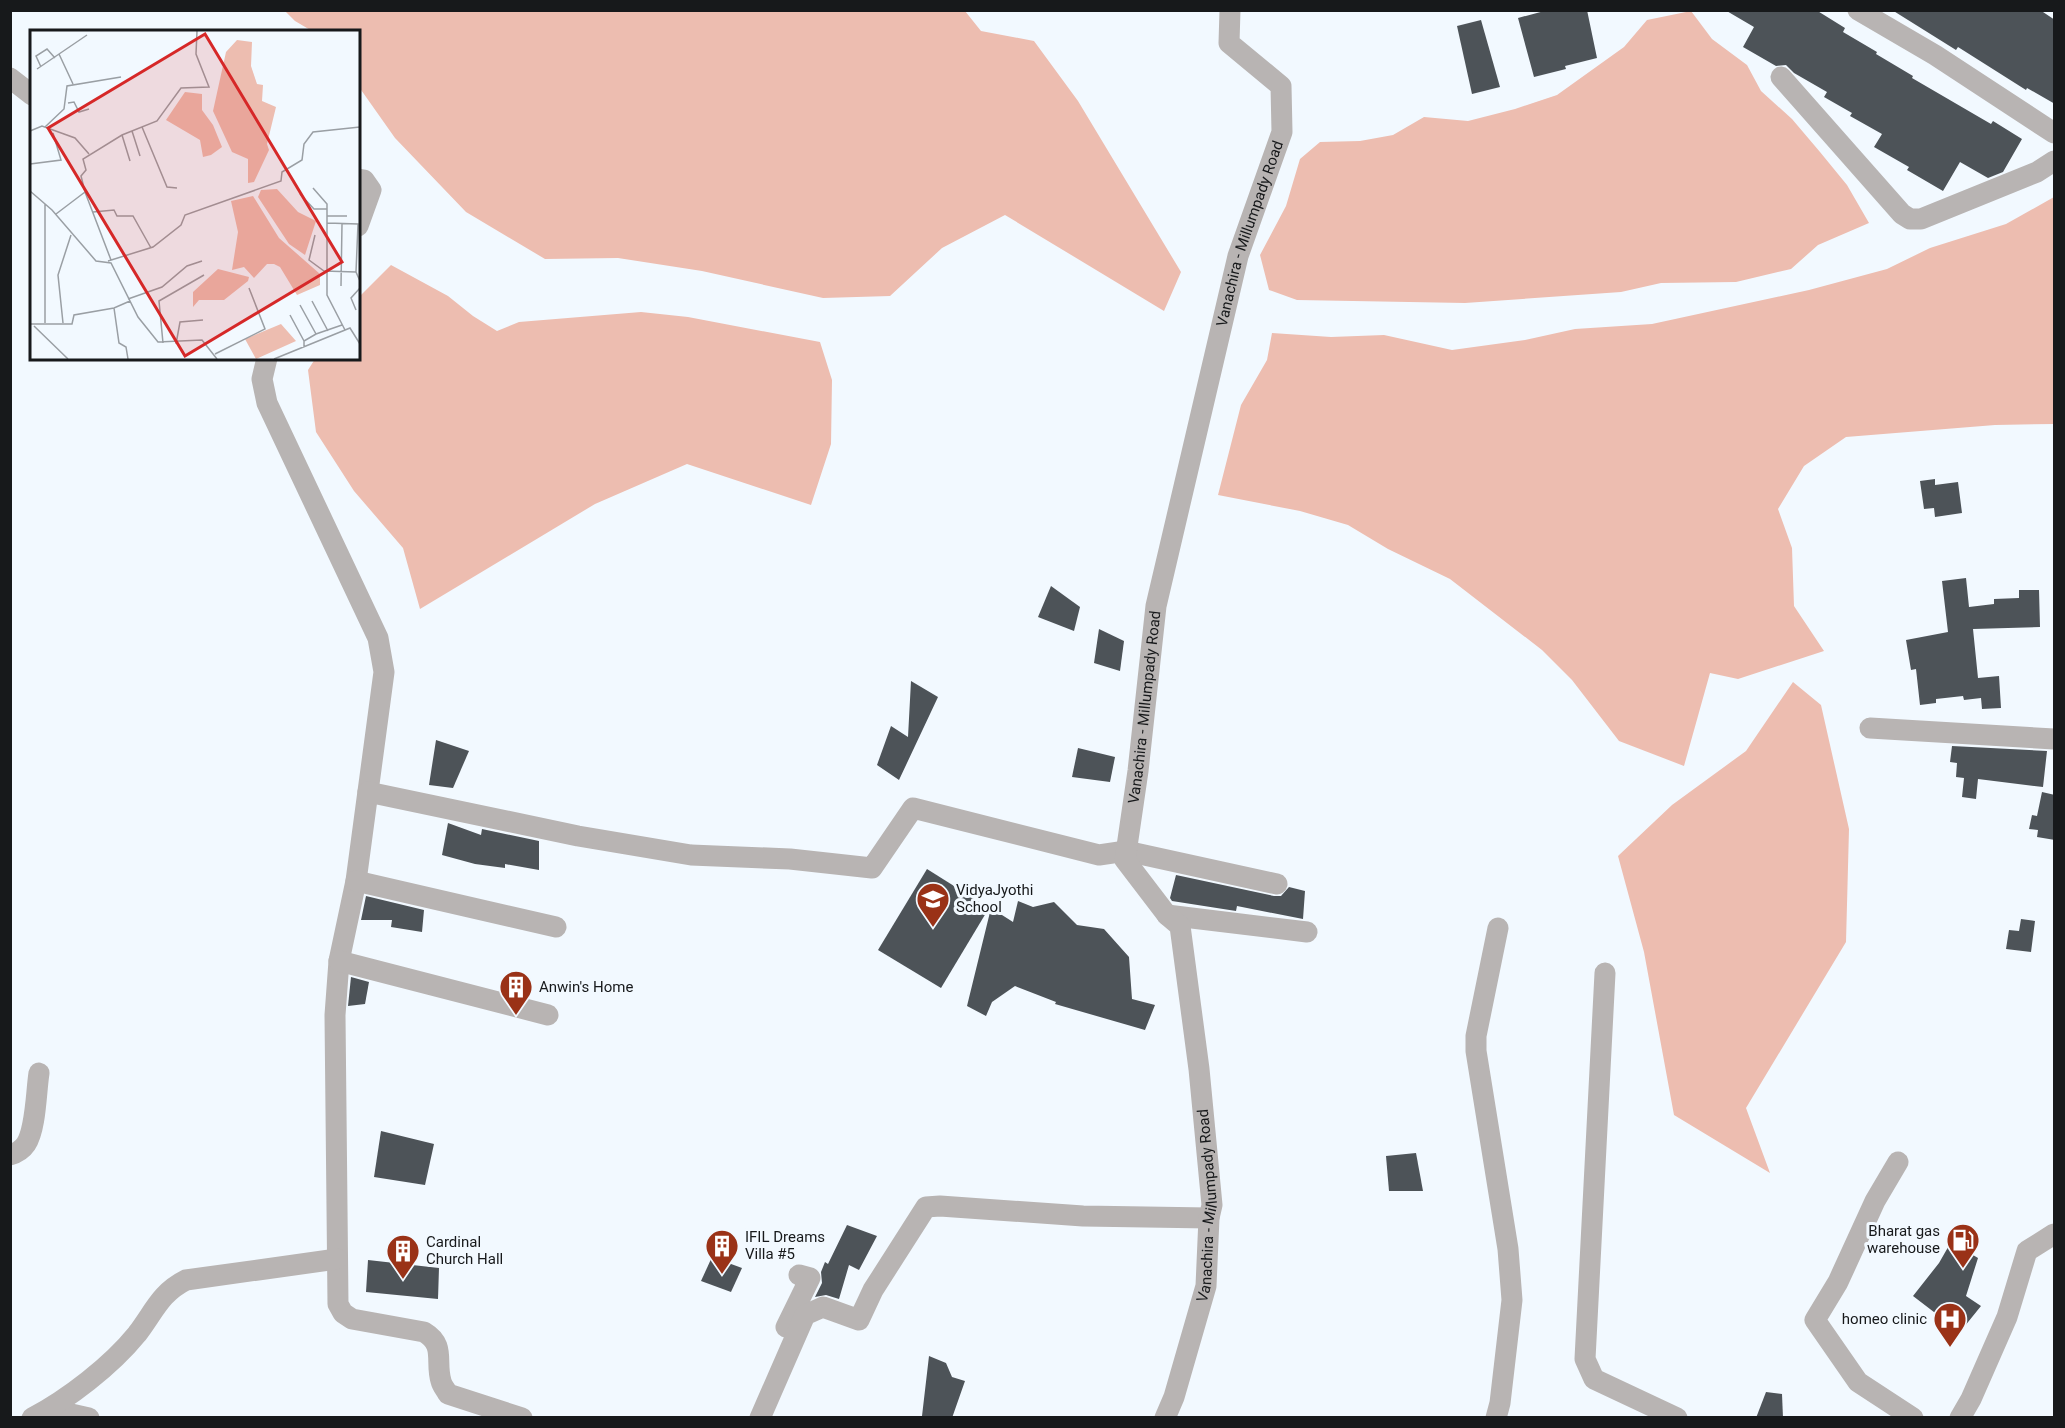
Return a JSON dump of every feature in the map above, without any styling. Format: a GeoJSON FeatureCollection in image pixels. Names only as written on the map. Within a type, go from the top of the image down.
{"type":"FeatureCollection","features":[{"type":"Feature","properties":{"kind":"street","name":"Vanachira - Millumpady Road"},"geometry":{"type":"LineString","coordinates":[[1165,1418],[1174,1397],[1206,1286],[1209,1218],[1212,1205],[1200,1080],[1180,926],[1167,915],[1125,860],[1138,771],[1156,606],[1238,256],[1282,132],[1281,86],[1229,43],[1230,10]]}},
{"type":"Feature","properties":{"kind":"street"},"geometry":{"type":"LineString","coordinates":[[1858,10],[1935,55],[2055,133]]}},
{"type":"Feature","properties":{"kind":"street"},"geometry":{"type":"LineString","coordinates":[[1781,77],[1902,214],[1910,219],[1921,219],[1952,207],[2037,172],[2055,161]]}},
{"type":"Feature","properties":{"kind":"street"},"geometry":{"type":"LineString","coordinates":[[10,78],[30,93]]}},
{"type":"Feature","properties":{"kind":"street"},"geometry":{"type":"LineString","coordinates":[[360,179],[364,180],[371,190],[360,220]]}},
{"type":"Feature","properties":{"kind":"street"},"geometry":{"type":"LineString","coordinates":[[267,360],[262,379],[267,403],[378,638],[384,672],[356,880],[339,961],[335,1015],[338,1304],[343,1313],[352,1319],[424,1332],[433,1338],[438,1347],[441,1381],[448,1395],[522,1418]]}},
{"type":"Feature","properties":{"kind":"street"},"geometry":{"type":"LineString","coordinates":[[1870,728],[2055,739]]}},
{"type":"Feature","properties":{"kind":"street"},"geometry":{"type":"LineString","coordinates":[[368,792],[578,836],[691,855],[790,859],[872,868],[913,808],[1099,855],[1126,850],[1277,884]]}},
{"type":"Feature","properties":{"kind":"street"},"geometry":{"type":"LineString","coordinates":[[356,880],[556,927]]}},
{"type":"Feature","properties":{"kind":"street"},"geometry":{"type":"LineString","coordinates":[[1167,915],[1307,932]]}},
{"type":"Feature","properties":{"kind":"street"},"geometry":{"type":"LineString","coordinates":[[1496,1418],[1500,1403],[1512,1300],[1508,1250],[1476,1051],[1476,1036],[1498,928]]}},
{"type":"Feature","properties":{"kind":"street"},"geometry":{"type":"LineString","coordinates":[[339,961],[548,1015]]}},
{"type":"Feature","properties":{"kind":"street"},"geometry":{"type":"LineString","coordinates":[[1605,973],[1585,1359],[1594,1379],[1677,1418]]}},
{"type":"Feature","properties":{"kind":"street"},"geometry":{"type":"LineString","coordinates":[[10,1155],[19,1152],[27,1144],[32,1126],[39,1073]]}},
{"type":"Feature","properties":{"kind":"street"},"geometry":{"type":"LineString","coordinates":[[1898,1162],[1875,1201],[1838,1282],[1815,1320],[1858,1382],[1913,1418]]}},
{"type":"Feature","properties":{"kind":"street"},"geometry":{"type":"LineString","coordinates":[[801,1311],[823,1307],[859,1320],[873,1290],[926,1207],[1083,1216],[1209,1218]]}},
{"type":"Feature","properties":{"kind":"street"},"geometry":{"type":"LineString","coordinates":[[1960,1418],[2007,1317],[2027,1251],[2055,1234]]}},
{"type":"Feature","properties":{"kind":"street"},"geometry":{"type":"LineString","coordinates":[[41,1413],[106,1366],[137,1334],[159,1301],[172,1287],[186,1280],[338,1259]]}},
{"type":"Feature","properties":{"kind":"street"},"geometry":{"type":"LineString","coordinates":[[760,1418],[801,1311],[810,1278],[800,1275]]}},
{"type":"Feature","properties":{"kind":"street"},"geometry":{"type":"LineString","coordinates":[[744,1418],[801,1311]]}},
{"type":"Feature","properties":{"kind":"street"},"geometry":{"type":"LineString","coordinates":[[41,1413],[89,1418]]}},
{"type":"Feature","properties":{"kind":"shaded area"},"geometry":{"type":"Polygon","coordinates":[[[285,11],[965,11],[981,31],[1034,41],[1078,101],[1181,272],[1164,311],[1005,215],[942,248],[890,296],[823,298],[702,271],[618,258],[545,259],[466,212],[395,138],[360,88],[360,30],[310,30],[295,21],[285,11]]]}},
{"type":"Feature","properties":{"kind":"shaded area"},"geometry":{"type":"Polygon","coordinates":[[[1691,11],[1712,39],[1747,65],[1761,91],[1792,119],[1847,185],[1869,223],[1818,245],[1791,269],[1736,282],[1661,283],[1621,292],[1465,303],[1297,300],[1269,290],[1260,255],[1286,206],[1300,159],[1320,142],[1360,141],[1393,135],[1424,117],[1468,121],[1557,95],[1624,47],[1647,20],[1691,11]]]}},
{"type":"Feature","properties":{"kind":"shaded area"},"geometry":{"type":"Polygon","coordinates":[[[2054,197],[2054,424],[1995,425],[1846,437],[1804,466],[1778,509],[1792,548],[1794,606],[1824,651],[1738,679],[1710,673],[1684,766],[1619,741],[1572,680],[1542,650],[1450,579],[1388,549],[1348,525],[1300,511],[1218,495],[1241,405],[1267,360],[1272,333],[1331,337],[1384,335],[1452,350],[1525,340],[1575,329],[1652,324],[1809,290],[1887,269],[1930,248],[2006,224],[2054,197]]]}},
{"type":"Feature","properties":{"kind":"shaded area"},"geometry":{"type":"Polygon","coordinates":[[[391,265],[448,296],[497,331],[519,322],[641,312],[688,317],[820,342],[832,380],[831,444],[811,505],[687,464],[595,504],[420,609],[403,548],[354,491],[316,432],[308,370],[314,360],[360,360],[360,296],[391,265]]]}},
{"type":"Feature","properties":{"kind":"shaded area"},"geometry":{"type":"Polygon","coordinates":[[[1793,682],[1821,705],[1849,829],[1846,942],[1746,1108],[1770,1173],[1674,1115],[1644,952],[1618,856],[1672,805],[1746,751],[1793,682]]]}},
{"type":"Feature","properties":{"kind":"building"},"geometry":{"type":"Polygon","coordinates":[[[1548,10],[1587,10],[1597,58],[1534,77],[1518,18],[1548,10]]]}},
{"type":"Feature","properties":{"kind":"building"},"geometry":{"type":"Polygon","coordinates":[[[1725,10],[1816,10],[1845,28],[1843,32],[1913,76],[1912,78],[1991,124],[1993,121],[2022,139],[2003,172],[1988,178],[1960,162],[1943,191],[1907,170],[1909,167],[1874,147],[1882,134],[1850,116],[1852,113],[1824,97],[1827,92],[1794,73],[1786,65],[1776,66],[1743,47],[1754,27],[1725,10]]]}},
{"type":"Feature","properties":{"kind":"building"},"geometry":{"type":"Polygon","coordinates":[[[1892,10],[2040,10],[2055,20],[2055,104],[2027,88],[2026,90],[1958,47],[1956,50],[1892,10]]]}},
{"type":"Feature","properties":{"kind":"building"},"geometry":{"type":"Polygon","coordinates":[[[1481,20],[1500,87],[1472,94],[1457,26],[1481,20]]]}},
{"type":"Feature","properties":{"kind":"building"},"geometry":{"type":"Polygon","coordinates":[[[1935,479],[1935,485],[1958,482],[1962,513],[1935,517],[1934,508],[1924,509],[1920,481],[1935,479]]]}},
{"type":"Feature","properties":{"kind":"building"},"geometry":{"type":"Polygon","coordinates":[[[1966,578],[1969,607],[1994,604],[1994,599],[2019,598],[2019,590],[2039,590],[2040,627],[1973,629],[1978,678],[1999,676],[2001,708],[1982,709],[1981,698],[1964,700],[1963,696],[1936,699],[1936,703],[1920,705],[1916,669],[1911,670],[1906,640],[1948,632],[1942,581],[1966,578]]]}},
{"type":"Feature","properties":{"kind":"building"},"geometry":{"type":"Polygon","coordinates":[[[1051,586],[1080,607],[1074,631],[1038,617],[1051,586]]]}},
{"type":"Feature","properties":{"kind":"building"},"geometry":{"type":"Polygon","coordinates":[[[1099,629],[1124,641],[1120,671],[1094,663],[1099,629]]]}},
{"type":"Feature","properties":{"kind":"building"},"geometry":{"type":"Polygon","coordinates":[[[911,681],[938,697],[899,780],[877,765],[891,726],[908,737],[911,681]]]}},
{"type":"Feature","properties":{"kind":"building"},"geometry":{"type":"Polygon","coordinates":[[[436,740],[469,751],[453,788],[429,785],[436,740]]]}},
{"type":"Feature","properties":{"kind":"building"},"geometry":{"type":"Polygon","coordinates":[[[1952,746],[2047,751],[2043,787],[1978,779],[1976,799],[1962,797],[1964,778],[1956,777],[1957,763],[1950,762],[1952,746]]]}},
{"type":"Feature","properties":{"kind":"building"},"geometry":{"type":"Polygon","coordinates":[[[1078,748],[1115,757],[1110,782],[1072,777],[1078,748]]]}},
{"type":"Feature","properties":{"kind":"building"},"geometry":{"type":"Polygon","coordinates":[[[2042,792],[2055,795],[2055,840],[2037,837],[2038,830],[2029,829],[2032,815],[2037,816],[2042,792]]]}},
{"type":"Feature","properties":{"kind":"building"},"geometry":{"type":"Polygon","coordinates":[[[448,823],[481,835],[482,829],[539,841],[539,870],[505,864],[505,868],[475,864],[442,855],[448,823]]]}},
{"type":"Feature","properties":{"kind":"building"},"geometry":{"type":"Polygon","coordinates":[[[927,869],[989,908],[941,988],[878,950],[927,869]]]}},
{"type":"Feature","properties":{"kind":"building"},"geometry":{"type":"Polygon","coordinates":[[[1176,875],[1274,896],[1281,896],[1289,887],[1305,891],[1303,919],[1237,906],[1236,911],[1172,901],[1170,898],[1176,875]]]}},
{"type":"Feature","properties":{"kind":"building"},"geometry":{"type":"Polygon","coordinates":[[[366,896],[424,910],[422,932],[391,927],[392,920],[361,920],[366,896]]]}},
{"type":"Feature","properties":{"kind":"building"},"geometry":{"type":"Polygon","coordinates":[[[1018,901],[1033,907],[1054,902],[1077,925],[1104,929],[1129,957],[1132,999],[1155,1005],[1145,1030],[1055,1004],[1056,1002],[1015,986],[992,1002],[986,1016],[967,1006],[991,908],[1013,922],[1018,901]]]}},
{"type":"Feature","properties":{"kind":"building"},"geometry":{"type":"Polygon","coordinates":[[[2021,919],[2035,921],[2031,952],[2006,949],[2009,930],[2019,931],[2021,919]]]}},
{"type":"Feature","properties":{"kind":"building"},"geometry":{"type":"Polygon","coordinates":[[[351,977],[369,982],[365,1004],[348,1006],[351,977]]]}},
{"type":"Feature","properties":{"kind":"building"},"geometry":{"type":"Polygon","coordinates":[[[381,1131],[434,1144],[425,1185],[374,1177],[381,1131]]]}},
{"type":"Feature","properties":{"kind":"building"},"geometry":{"type":"Polygon","coordinates":[[[1416,1153],[1423,1191],[1389,1191],[1386,1156],[1416,1153]]]}},
{"type":"Feature","properties":{"kind":"building"},"geometry":{"type":"Polygon","coordinates":[[[847,1225],[877,1236],[859,1270],[849,1265],[839,1299],[826,1295],[815,1297],[822,1283],[821,1272],[825,1262],[828,1264],[847,1225]]]}},
{"type":"Feature","properties":{"kind":"building"},"geometry":{"type":"Polygon","coordinates":[[[1951,1242],[1978,1258],[1966,1296],[1981,1306],[1960,1332],[1913,1296],[1939,1263],[1951,1242]]]}},
{"type":"Feature","properties":{"kind":"building","name":"IFIL Dreams Villa #5"},"geometry":{"type":"Polygon","coordinates":[[[712,1257],[742,1268],[731,1292],[701,1281],[712,1257]]]}},
{"type":"Feature","properties":{"kind":"building","name":"Cardinal Church Hall"},"geometry":{"type":"Polygon","coordinates":[[[368,1260],[439,1268],[438,1299],[366,1292],[368,1260]]]}},
{"type":"Feature","properties":{"kind":"building"},"geometry":{"type":"Polygon","coordinates":[[[929,1356],[946,1363],[952,1377],[965,1381],[952,1418],[922,1416],[929,1356]]]}},
{"type":"Feature","properties":{"kind":"building"},"geometry":{"type":"Polygon","coordinates":[[[1766,1392],[1782,1394],[1783,1418],[1756,1418],[1766,1392]]]}},
{"type":"Feature","properties":{"kind":"place","name":"VidyaJyothi School"},"geometry":{"type":"Point","coordinates":[933,928]}},
{"type":"Feature","properties":{"kind":"place","name":"Anwin's Home"},"geometry":{"type":"Point","coordinates":[516,1016]}},
{"type":"Feature","properties":{"kind":"place","name":"Bharat gas warehouse"},"geometry":{"type":"Point","coordinates":[1963,1269]}},
{"type":"Feature","properties":{"kind":"place","name":"IFIL Dreams Villa #5"},"geometry":{"type":"Point","coordinates":[722,1275]}},
{"type":"Feature","properties":{"kind":"place","name":"Cardinal Church Hall"},"geometry":{"type":"Point","coordinates":[403,1280]}},
{"type":"Feature","properties":{"kind":"place","name":"homeo clinic"},"geometry":{"type":"Point","coordinates":[1950,1348]}}]}
